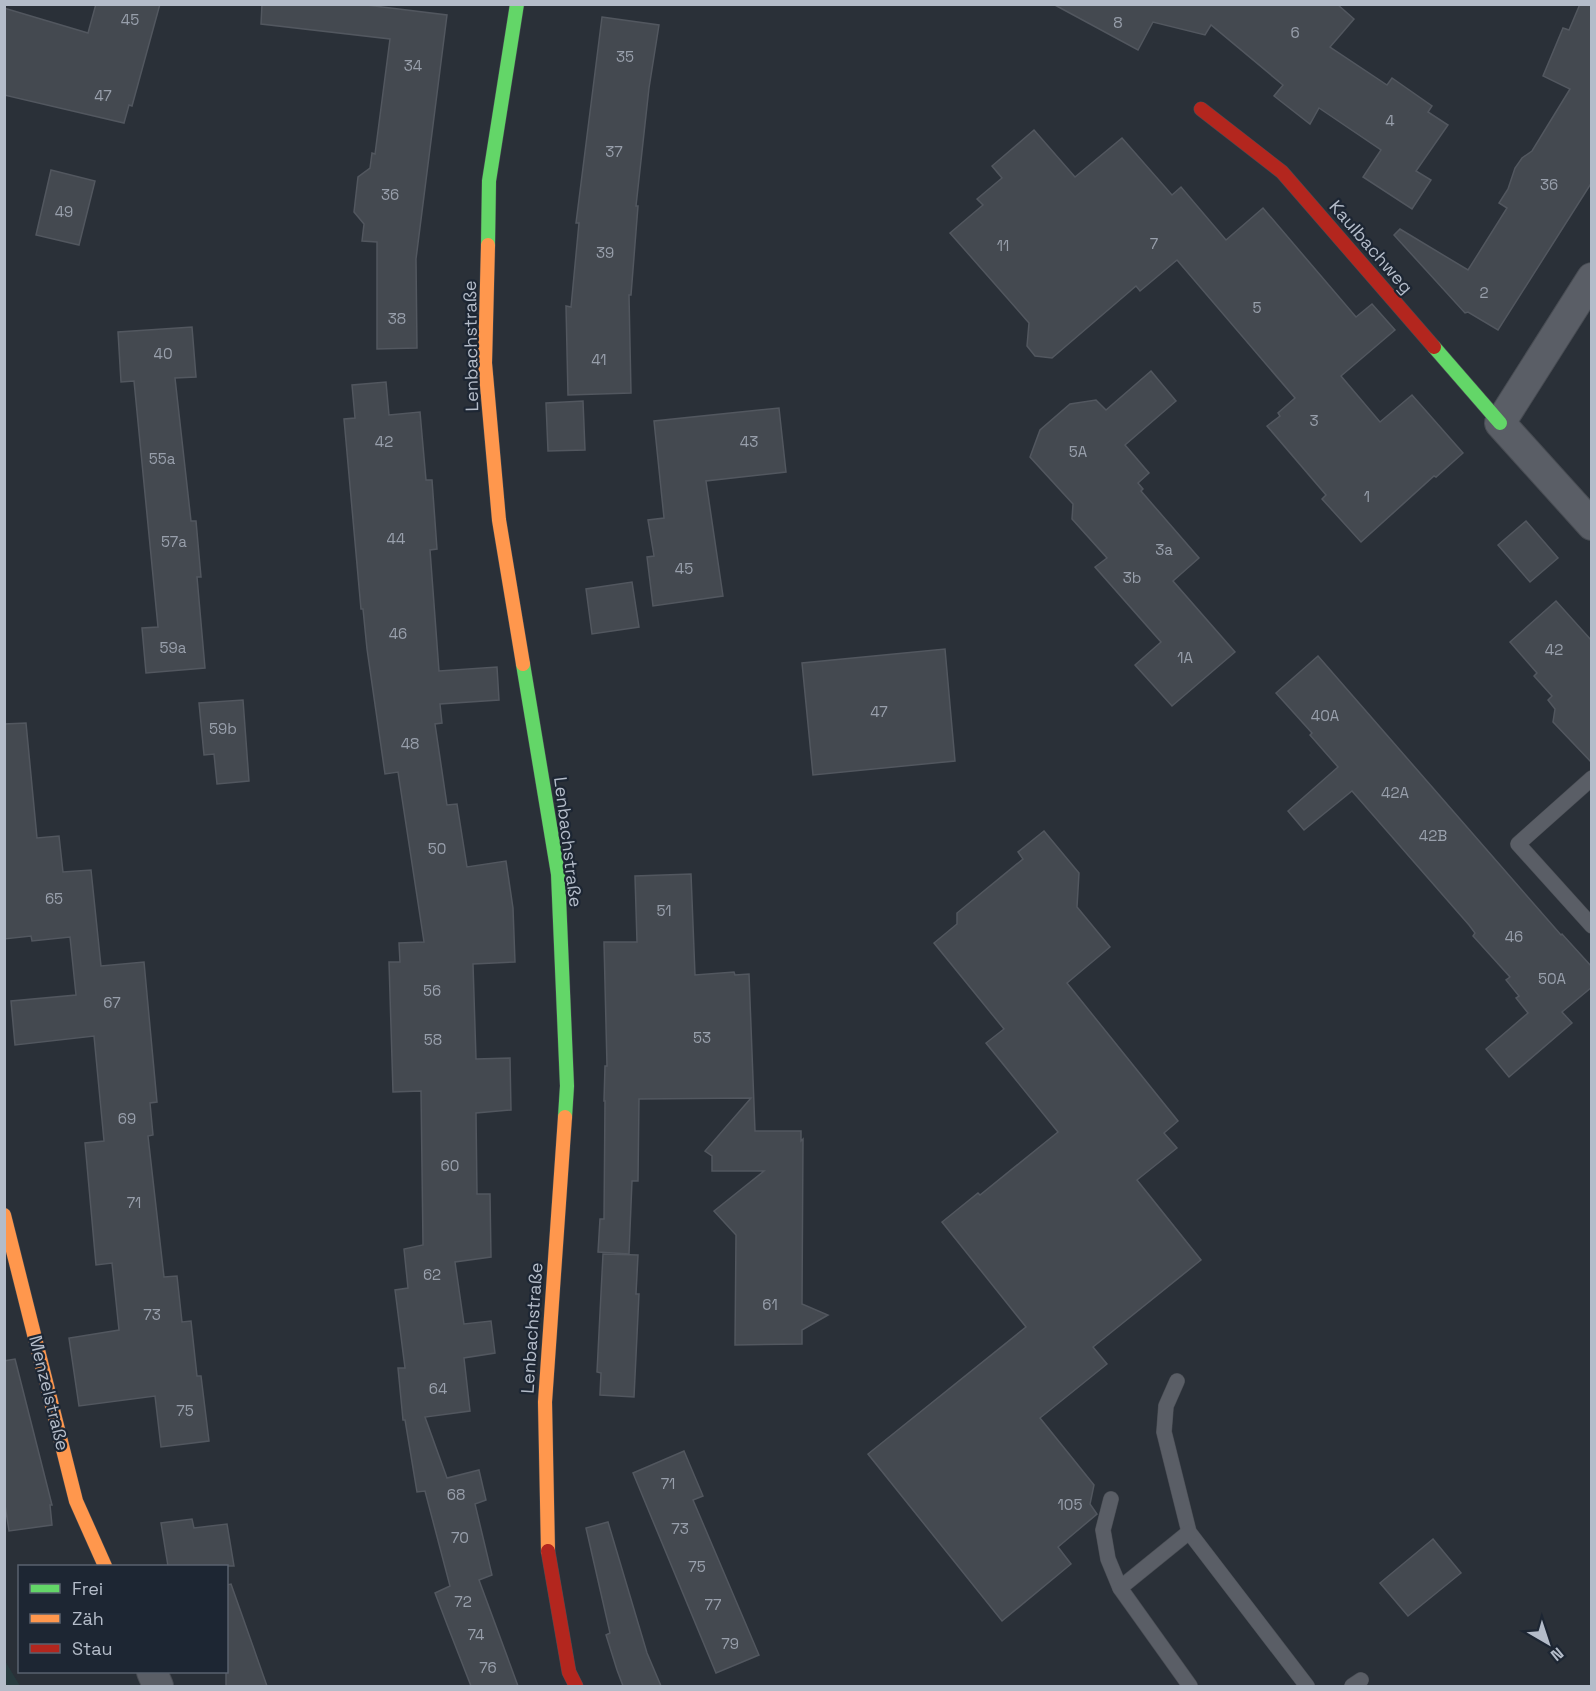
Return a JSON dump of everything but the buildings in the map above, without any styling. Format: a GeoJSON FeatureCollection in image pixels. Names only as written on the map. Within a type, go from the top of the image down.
{"type":"FeatureCollection","features":[{"type":"Feature","properties":{"kind":"street","name":"Lenbachstraße"},"geometry":{"type":"LineString","coordinates":[[517,4],[489,181],[485,363],[499,519],[558,874],[567,1086],[545,1402],[548,1560],[569,1672],[576,1686]]}},
{"type":"Feature","properties":{"kind":"street","name":"Kaulbachweg"},"geometry":{"type":"LineString","coordinates":[[1201,109],[1282,172],[1500,423]]}},
{"type":"Feature","properties":{"kind":"street"},"geometry":{"type":"LineString","coordinates":[[1592,278],[1500,423],[1592,525]]}},
{"type":"Feature","properties":{"kind":"street","name":"Menzelstraße"},"geometry":{"type":"LineString","coordinates":[[4,1215],[76,1501],[105,1565]]}},
{"type":"Feature","properties":{"kind":"lane"},"geometry":{"type":"LineString","coordinates":[[1592,778],[1518,844],[1592,926]]}},
{"type":"Feature","properties":{"kind":"lane"},"geometry":{"type":"LineString","coordinates":[[1177,1381],[1166,1406],[1164,1432],[1189,1532],[1306,1686]]}},
{"type":"Feature","properties":{"kind":"lane"},"geometry":{"type":"LineString","coordinates":[[1111,1499],[1103,1530],[1108,1559],[1120,1588],[1190,1686]]}},
{"type":"Feature","properties":{"kind":"lane"},"geometry":{"type":"LineString","coordinates":[[1120,1588],[1189,1532]]}},
{"type":"Feature","properties":{"kind":"green space"},"geometry":{"type":"Polygon","coordinates":[[[5,1661],[20,1686],[5,1686],[5,1661]]]}},
{"type":"Feature","properties":{"kind":"traffic: fast"},"geometry":{"type":"LineString","coordinates":[[488,245],[489,181],[517,4]]}},
{"type":"Feature","properties":{"kind":"traffic: fast"},"geometry":{"type":"LineString","coordinates":[[1434,347],[1500,423]]}},
{"type":"Feature","properties":{"kind":"traffic: fast"},"geometry":{"type":"LineString","coordinates":[[523,664],[558,874],[567,1086],[565,1117]]}},
{"type":"Feature","properties":{"kind":"traffic: slow"},"geometry":{"type":"LineString","coordinates":[[488,245],[485,363],[499,520],[523,664]]}},
{"type":"Feature","properties":{"kind":"traffic: slow"},"geometry":{"type":"LineString","coordinates":[[548,1551],[545,1402],[565,1117]]}},
{"type":"Feature","properties":{"kind":"traffic: slow"},"geometry":{"type":"LineString","coordinates":[[4,1215],[76,1501],[105,1565]]}},
{"type":"Feature","properties":{"kind":"traffic: jam"},"geometry":{"type":"LineString","coordinates":[[1201,109],[1282,172],[1434,347]]}},
{"type":"Feature","properties":{"kind":"traffic: jam"},"geometry":{"type":"LineString","coordinates":[[548,1551],[569,1672],[576,1686]]}}]}
